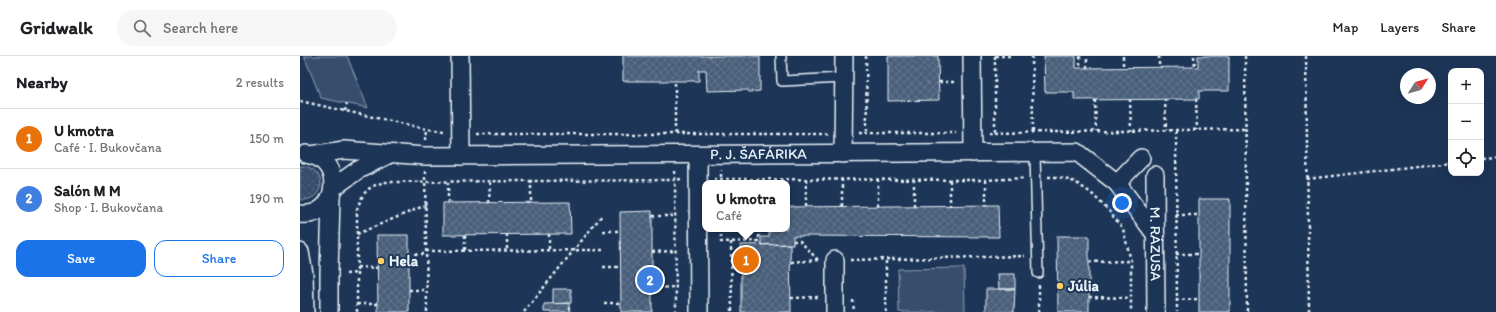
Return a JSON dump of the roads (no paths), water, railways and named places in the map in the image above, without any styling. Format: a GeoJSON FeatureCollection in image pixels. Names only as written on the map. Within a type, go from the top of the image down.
{"type":"FeatureCollection","features":[{"type":"Feature","properties":{"kind":"street"},"geometry":{"type":"LineString","coordinates":[[460,56],[461,156]]}},
{"type":"Feature","properties":{"kind":"street"},"geometry":{"type":"LineString","coordinates":[[843,154],[844,56]]}},
{"type":"Feature","properties":{"kind":"street"},"geometry":{"type":"LineString","coordinates":[[972,56],[973,153]]}},
{"type":"Feature","properties":{"kind":"street","name":"P. J. ŠAFÁRIKA"},"geometry":{"type":"LineString","coordinates":[[306,155],[344,150],[425,156],[1077,152],[1117,183],[1155,234]]}},
{"type":"Feature","properties":{"kind":"street"},"geometry":{"type":"LineString","coordinates":[[300,214],[312,213],[320,209],[332,192],[358,170],[389,154]]}},
{"type":"Feature","properties":{"kind":"street"},"geometry":{"type":"LineString","coordinates":[[306,155],[319,158],[326,164],[330,171],[332,192],[329,312]]}},
{"type":"Feature","properties":{"kind":"street"},"geometry":{"type":"LineString","coordinates":[[698,155],[699,312]]}},
{"type":"Feature","properties":{"kind":"street"},"geometry":{"type":"LineString","coordinates":[[1117,183],[1141,158]]}},
{"type":"Feature","properties":{"kind":"street","name":"M. RÁZUSA"},"geometry":{"type":"LineString","coordinates":[[1155,175],[1156,312]]}},
{"type":"Feature","properties":{"kind":"street"},"geometry":{"type":"LineString","coordinates":[[300,252],[304,274],[305,312]]}},
{"type":"Feature","properties":{"kind":"street"},"geometry":{"type":"LineString","coordinates":[[827,260],[835,312]]}},
{"type":"Feature","properties":{"kind":"lane"},"geometry":{"type":"LineString","coordinates":[[781,56],[782,81],[844,78]]}},
{"type":"Feature","properties":{"kind":"lane"},"geometry":{"type":"LineString","coordinates":[[1035,153],[1038,273]]}},
{"type":"Feature","properties":{"kind":"place","name":"U kmotra"},"geometry":{"type":"Point","coordinates":[746,260]}},
{"type":"Feature","properties":{"kind":"place","name":"Hela"},"geometry":{"type":"Point","coordinates":[381,261]}},
{"type":"Feature","properties":{"kind":"place","name":"Salón M M"},"geometry":{"type":"Point","coordinates":[650,280]}},
{"type":"Feature","properties":{"kind":"place","name":"Júlia"},"geometry":{"type":"Point","coordinates":[1060,286]}}]}
